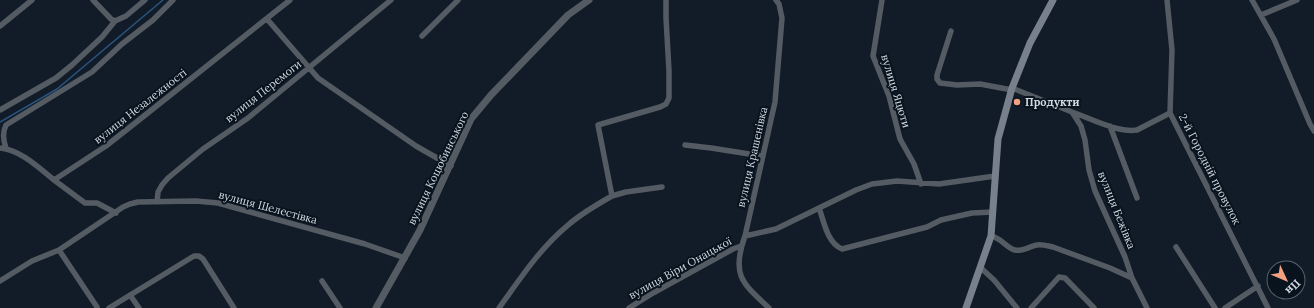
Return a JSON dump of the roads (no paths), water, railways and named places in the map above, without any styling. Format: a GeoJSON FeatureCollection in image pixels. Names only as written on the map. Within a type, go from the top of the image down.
{"type":"FeatureCollection","features":[{"type":"Feature","properties":{"kind":"main road"},"geometry":{"type":"LineString","coordinates":[[966,308],[991,236],[998,139],[1012,89],[1030,43],[1053,0]]}},
{"type":"Feature","properties":{"kind":"street"},"geometry":{"type":"LineString","coordinates":[[0,26],[32,0]]}},
{"type":"Feature","properties":{"kind":"street"},"geometry":{"type":"LineString","coordinates":[[93,0],[114,21]]}},
{"type":"Feature","properties":{"kind":"street"},"geometry":{"type":"LineString","coordinates":[[0,110],[56,78],[102,37],[114,21],[126,16],[146,0]]}},
{"type":"Feature","properties":{"kind":"street"},"geometry":{"type":"LineString","coordinates":[[116,213],[98,203],[85,203],[26,159],[3,148],[2,139],[4,130],[6,125],[92,72],[122,44],[153,20],[173,0]]}},
{"type":"Feature","properties":{"kind":"street","name":"вулиця Незалежності"},"geometry":{"type":"LineString","coordinates":[[54,180],[122,133],[268,19],[290,0]]}},
{"type":"Feature","properties":{"kind":"street","name":"вулиця Перемоги"},"geometry":{"type":"LineString","coordinates":[[157,202],[158,192],[168,178],[221,136],[248,118],[391,0]]}},
{"type":"Feature","properties":{"kind":"street"},"geometry":{"type":"LineString","coordinates":[[422,36],[458,0]]}},
{"type":"Feature","properties":{"kind":"street","name":"вулиця Коцюбинського"},"geometry":{"type":"LineString","coordinates":[[376,308],[383,293],[405,258],[420,230],[472,119],[491,95],[568,15],[589,0]]}},
{"type":"Feature","properties":{"kind":"street"},"geometry":{"type":"LineString","coordinates":[[612,196],[598,125],[666,104],[669,98],[669,71],[666,0]]}},
{"type":"Feature","properties":{"kind":"street","name":"вулиця Крашенівка"},"geometry":{"type":"LineString","coordinates":[[769,308],[748,288],[740,277],[739,264],[741,246],[775,102],[782,18],[779,4],[776,0]]}},
{"type":"Feature","properties":{"kind":"street","name":"вулиця Яцюти"},"geometry":{"type":"LineString","coordinates":[[882,0],[873,56],[889,96],[900,139],[914,164],[921,184]]}},
{"type":"Feature","properties":{"kind":"street"},"geometry":{"type":"LineString","coordinates":[[1167,0],[1172,50],[1170,113]]}},
{"type":"Feature","properties":{"kind":"street"},"geometry":{"type":"LineString","coordinates":[[1252,0],[1274,39],[1314,131]]}},
{"type":"Feature","properties":{"kind":"street"},"geometry":{"type":"LineString","coordinates":[[1261,16],[1297,0]]}},
{"type":"Feature","properties":{"kind":"street"},"geometry":{"type":"LineString","coordinates":[[268,19],[318,78],[410,142],[451,166]]}},
{"type":"Feature","properties":{"kind":"street"},"geometry":{"type":"LineString","coordinates":[[951,31],[936,75],[940,83],[957,85],[980,84],[1012,89],[1072,112]]}},
{"type":"Feature","properties":{"kind":"street","name":"2-й Городній провулок"},"geometry":{"type":"LineString","coordinates":[[1072,112],[1110,126],[1126,130],[1137,130],[1170,113],[1268,308]]}},
{"type":"Feature","properties":{"kind":"street","name":"вулиця Бежівка"},"geometry":{"type":"LineString","coordinates":[[1072,112],[1081,126],[1085,140],[1089,170],[1095,191],[1125,257],[1132,278],[1147,308]]}},
{"type":"Feature","properties":{"kind":"street"},"geometry":{"type":"LineString","coordinates":[[1110,126],[1137,198]]}},
{"type":"Feature","properties":{"kind":"street"},"geometry":{"type":"LineString","coordinates":[[685,145],[762,156]]}},
{"type":"Feature","properties":{"kind":"street","name":"вулиця Віри Онацької"},"geometry":{"type":"LineString","coordinates":[[744,236],[776,229],[856,190],[872,184],[898,181],[921,184],[939,184],[995,176]]}},
{"type":"Feature","properties":{"kind":"street"},"geometry":{"type":"LineString","coordinates":[[498,308],[534,260],[567,225],[592,207],[612,196],[626,192],[662,187]]}},
{"type":"Feature","properties":{"kind":"street","name":"вулиця Шелестівка"},"geometry":{"type":"LineString","coordinates":[[0,281],[32,261],[59,250],[123,207],[138,202],[196,201],[218,203],[365,244],[405,258]]}},
{"type":"Feature","properties":{"kind":"street"},"geometry":{"type":"LineString","coordinates":[[819,208],[831,240],[836,246],[842,248],[927,227],[941,220],[972,213],[993,212]]}},
{"type":"Feature","properties":{"kind":"street"},"geometry":{"type":"LineString","coordinates":[[991,236],[1000,239],[1015,250],[1020,251],[1037,245],[1053,247],[1110,268],[1132,278]]}},
{"type":"Feature","properties":{"kind":"street","name":"вулиця Віри Онацької"},"geometry":{"type":"LineString","coordinates":[[630,308],[653,293],[741,246]]}},
{"type":"Feature","properties":{"kind":"street"},"geometry":{"type":"LineString","coordinates":[[1176,247],[1215,308]]}},
{"type":"Feature","properties":{"kind":"street"},"geometry":{"type":"LineString","coordinates":[[59,250],[97,308]]}},
{"type":"Feature","properties":{"kind":"street"},"geometry":{"type":"LineString","coordinates":[[109,308],[194,256],[199,256],[203,259],[234,308]]}},
{"type":"Feature","properties":{"kind":"street"},"geometry":{"type":"LineString","coordinates":[[981,268],[994,280],[1017,308]]}},
{"type":"Feature","properties":{"kind":"street"},"geometry":{"type":"LineString","coordinates":[[1031,308],[1059,277],[1065,278],[1094,308]]}},
{"type":"Feature","properties":{"kind":"street"},"geometry":{"type":"LineString","coordinates":[[322,281],[340,308]]}},
{"type":"Feature","properties":{"kind":"street"},"geometry":{"type":"LineString","coordinates":[[1224,308],[1258,286]]}},
{"type":"Feature","properties":{"kind":"street"},"geometry":{"type":"LineString","coordinates":[[130,295],[139,308]]}},
{"type":"Feature","properties":{"kind":"waterway"},"geometry":{"type":"LineString","coordinates":[[0,122],[57,89],[163,0]]}},
{"type":"Feature","properties":{"kind":"place","name":"Продукти"},"geometry":{"type":"Point","coordinates":[1017,102]}}]}
